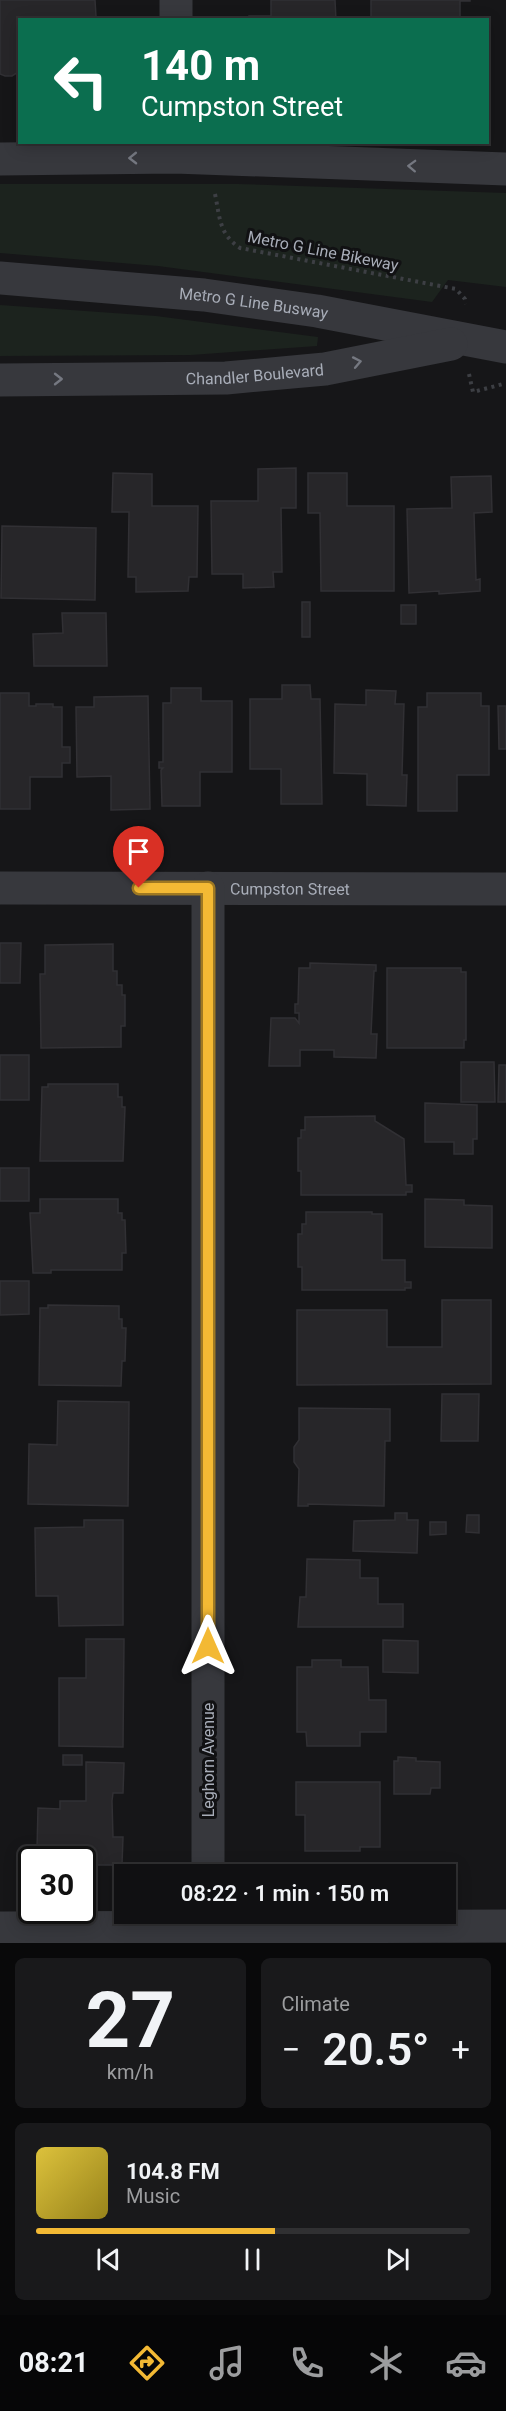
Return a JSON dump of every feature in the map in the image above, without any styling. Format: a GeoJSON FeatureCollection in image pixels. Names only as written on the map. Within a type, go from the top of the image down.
{"type":"FeatureCollection","features":[{"type":"Feature","properties":{"kind":"street"},"geometry":{"type":"LineString","coordinates":[[176,0],[176,18]]}},
{"type":"Feature","properties":{"kind":"street"},"geometry":{"type":"LineString","coordinates":[[0,159],[175,150],[506,169]]}},
{"type":"Feature","properties":{"kind":"street","name":"Metro G Line Busway"},"geometry":{"type":"LineString","coordinates":[[0,278],[204,295],[317,311],[506,347]]}},
{"type":"Feature","properties":{"kind":"street","name":"Chandler Boulevard"},"geometry":{"type":"LineString","coordinates":[[0,380],[226,378],[325,369],[506,331]]}},
{"type":"Feature","properties":{"kind":"street","name":"Cumpston Street"},"geometry":{"type":"LineString","coordinates":[[0,888],[506,889]]}},
{"type":"Feature","properties":{"kind":"street","name":"Leghorn Avenue"},"geometry":{"type":"LineString","coordinates":[[208,888],[208,1864]]}},
{"type":"Feature","properties":{"kind":"street"},"geometry":{"type":"LineString","coordinates":[[0,1928],[114,1924]]}},
{"type":"Feature","properties":{"kind":"street"},"geometry":{"type":"LineString","coordinates":[[407,1924],[506,1926]]}},
{"type":"Feature","properties":{"kind":"path","name":"Metro G Line Bikeway"},"geometry":{"type":"LineString","coordinates":[[215,192],[222,228],[229,241],[240,249],[456,289],[465,299],[466,305]]}},
{"type":"Feature","properties":{"kind":"path"},"geometry":{"type":"LineString","coordinates":[[471,382],[473,392],[506,383]]}},
{"type":"Feature","properties":{"kind":"shaded area"},"geometry":{"type":"Polygon","coordinates":[[[0,184],[238,184],[506,193],[506,287],[448,280],[432,302],[158,266],[0,253],[0,184]]]}},
{"type":"Feature","properties":{"kind":"shaded area"},"geometry":{"type":"Polygon","coordinates":[[[0,305],[156,316],[318,337],[317,346],[191,355],[0,356],[0,305]]]}},
{"type":"Feature","properties":{"kind":"building"},"geometry":{"type":"Polygon","coordinates":[[[0,0],[95,0],[95,18],[18,18],[18,72],[12,76],[0,74],[0,0]]]}},
{"type":"Feature","properties":{"kind":"building"},"geometry":{"type":"Polygon","coordinates":[[[271,0],[335,0],[336,18],[249,18],[249,16],[271,16],[271,0]]]}},
{"type":"Feature","properties":{"kind":"building"},"geometry":{"type":"Polygon","coordinates":[[[371,0],[470,0],[460,1],[460,18],[371,18],[371,0]]]}},
{"type":"Feature","properties":{"kind":"building"},"geometry":{"type":"Polygon","coordinates":[[[296,468],[296,508],[281,508],[282,572],[273,572],[274,587],[243,588],[243,574],[212,574],[211,501],[258,501],[258,469],[296,468]]]}},
{"type":"Feature","properties":{"kind":"building"},"geometry":{"type":"Polygon","coordinates":[[[113,473],[152,474],[152,506],[198,506],[197,577],[189,577],[188,591],[136,592],[136,577],[128,577],[129,512],[112,512],[113,473]]]}},
{"type":"Feature","properties":{"kind":"building"},"geometry":{"type":"Polygon","coordinates":[[[308,473],[347,473],[347,506],[394,506],[394,591],[321,591],[320,513],[308,513],[308,473]]]}},
{"type":"Feature","properties":{"kind":"building"},"geometry":{"type":"Polygon","coordinates":[[[491,476],[492,512],[474,513],[476,580],[480,579],[480,591],[439,594],[439,591],[409,593],[407,509],[452,508],[451,477],[491,476]]]}},
{"type":"Feature","properties":{"kind":"building"},"geometry":{"type":"Polygon","coordinates":[[[2,526],[96,528],[95,600],[1,598],[2,526]]]}},
{"type":"Feature","properties":{"kind":"building"},"geometry":{"type":"Polygon","coordinates":[[[302,602],[310,602],[310,637],[302,637],[302,602]]]}},
{"type":"Feature","properties":{"kind":"building"},"geometry":{"type":"Polygon","coordinates":[[[401,605],[416,605],[416,624],[401,624],[401,605]]]}},
{"type":"Feature","properties":{"kind":"building"},"geometry":{"type":"Polygon","coordinates":[[[62,613],[106,613],[107,666],[34,666],[33,634],[63,633],[62,613]]]}},
{"type":"Feature","properties":{"kind":"building"},"geometry":{"type":"Polygon","coordinates":[[[282,685],[310,685],[311,699],[320,699],[322,804],[281,804],[281,769],[250,769],[250,699],[282,699],[282,685]]]}},
{"type":"Feature","properties":{"kind":"building"},"geometry":{"type":"Polygon","coordinates":[[[171,688],[201,688],[201,701],[232,701],[232,772],[200,772],[200,806],[162,806],[161,770],[163,768],[159,768],[159,762],[163,762],[163,703],[171,703],[171,688]]]}},
{"type":"Feature","properties":{"kind":"building"},"geometry":{"type":"Polygon","coordinates":[[[366,690],[396,691],[395,704],[404,704],[402,775],[407,775],[406,806],[367,805],[367,774],[334,773],[335,704],[366,705],[366,690]]]}},
{"type":"Feature","properties":{"kind":"building"},"geometry":{"type":"Polygon","coordinates":[[[0,693],[29,693],[29,706],[53,704],[53,707],[62,707],[62,747],[70,747],[70,763],[62,763],[62,777],[30,777],[30,809],[0,809],[0,693]]]}},
{"type":"Feature","properties":{"kind":"building"},"geometry":{"type":"Polygon","coordinates":[[[427,693],[481,693],[481,706],[489,706],[489,775],[457,775],[457,811],[418,811],[418,707],[427,707],[427,693]]]}},
{"type":"Feature","properties":{"kind":"building"},"geometry":{"type":"Polygon","coordinates":[[[148,696],[150,809],[111,810],[111,776],[77,777],[76,707],[94,707],[94,697],[148,696]]]}},
{"type":"Feature","properties":{"kind":"building"},"geometry":{"type":"Polygon","coordinates":[[[498,706],[506,706],[506,749],[499,749],[498,706]]]}},
{"type":"Feature","properties":{"kind":"building"},"geometry":{"type":"Polygon","coordinates":[[[0,943],[21,943],[20,983],[0,983],[0,943]]]}},
{"type":"Feature","properties":{"kind":"building"},"geometry":{"type":"Polygon","coordinates":[[[113,944],[113,971],[117,971],[117,985],[122,985],[122,995],[125,995],[125,1026],[121,1026],[121,1047],[41,1048],[40,974],[45,974],[45,945],[113,944]]]}},
{"type":"Feature","properties":{"kind":"building"},"geometry":{"type":"Polygon","coordinates":[[[310,963],[376,965],[371,1034],[377,1034],[376,1058],[334,1057],[334,1050],[300,1050],[300,1066],[269,1066],[271,1018],[295,1018],[299,1023],[299,1013],[295,1013],[295,1004],[298,1004],[299,968],[310,968],[310,963]]]}},
{"type":"Feature","properties":{"kind":"building"},"geometry":{"type":"Polygon","coordinates":[[[387,968],[461,968],[461,972],[466,972],[464,1048],[387,1048],[387,968]]]}},
{"type":"Feature","properties":{"kind":"building"},"geometry":{"type":"Polygon","coordinates":[[[0,1055],[29,1055],[29,1100],[0,1100],[0,1055]]]}},
{"type":"Feature","properties":{"kind":"building"},"geometry":{"type":"Polygon","coordinates":[[[461,1062],[494,1062],[495,1102],[461,1102],[461,1062]]]}},
{"type":"Feature","properties":{"kind":"building"},"geometry":{"type":"Polygon","coordinates":[[[499,1065],[506,1065],[506,1102],[498,1102],[499,1065]]]}},
{"type":"Feature","properties":{"kind":"building"},"geometry":{"type":"Polygon","coordinates":[[[48,1084],[118,1084],[118,1097],[122,1097],[122,1107],[125,1107],[123,1161],[40,1161],[42,1087],[48,1087],[48,1084]]]}},
{"type":"Feature","properties":{"kind":"building"},"geometry":{"type":"Polygon","coordinates":[[[425,1103],[477,1105],[477,1139],[473,1139],[473,1154],[454,1154],[454,1142],[425,1142],[425,1103]]]}},
{"type":"Feature","properties":{"kind":"building"},"geometry":{"type":"Polygon","coordinates":[[[375,1116],[375,1121],[404,1139],[406,1185],[412,1185],[412,1192],[406,1192],[406,1195],[301,1195],[298,1138],[301,1138],[301,1130],[305,1130],[305,1117],[375,1116]]]}},
{"type":"Feature","properties":{"kind":"building"},"geometry":{"type":"Polygon","coordinates":[[[0,1168],[29,1168],[29,1201],[0,1201],[0,1168]]]}},
{"type":"Feature","properties":{"kind":"building"},"geometry":{"type":"Polygon","coordinates":[[[40,1199],[118,1199],[118,1213],[122,1213],[122,1220],[125,1220],[126,1253],[122,1253],[122,1270],[51,1270],[51,1273],[33,1273],[30,1213],[40,1213],[40,1199]]]}},
{"type":"Feature","properties":{"kind":"building"},"geometry":{"type":"Polygon","coordinates":[[[425,1199],[464,1200],[464,1205],[492,1206],[492,1248],[425,1247],[425,1199]]]}},
{"type":"Feature","properties":{"kind":"building"},"geometry":{"type":"Polygon","coordinates":[[[306,1212],[382,1214],[382,1260],[405,1260],[405,1282],[411,1282],[411,1288],[405,1288],[405,1290],[302,1290],[302,1267],[298,1267],[298,1234],[302,1234],[302,1224],[306,1224],[306,1212]]]}},
{"type":"Feature","properties":{"kind":"building"},"geometry":{"type":"Polygon","coordinates":[[[0,1281],[29,1281],[29,1314],[0,1315],[0,1281]]]}},
{"type":"Feature","properties":{"kind":"building"},"geometry":{"type":"Polygon","coordinates":[[[442,1300],[491,1300],[491,1384],[297,1385],[297,1310],[387,1310],[387,1347],[442,1347],[442,1300]]]}},
{"type":"Feature","properties":{"kind":"building"},"geometry":{"type":"Polygon","coordinates":[[[48,1305],[119,1306],[119,1319],[122,1319],[122,1328],[126,1328],[125,1361],[122,1361],[121,1386],[39,1385],[40,1308],[48,1308],[48,1305]]]}},
{"type":"Feature","properties":{"kind":"building"},"geometry":{"type":"Polygon","coordinates":[[[442,1394],[479,1394],[478,1441],[441,1441],[442,1394]]]}},
{"type":"Feature","properties":{"kind":"building"},"geometry":{"type":"Polygon","coordinates":[[[58,1401],[129,1402],[128,1506],[28,1504],[29,1444],[57,1445],[58,1401]]]}},
{"type":"Feature","properties":{"kind":"building"},"geometry":{"type":"Polygon","coordinates":[[[299,1408],[390,1409],[390,1441],[385,1441],[384,1506],[308,1504],[308,1506],[298,1506],[299,1469],[294,1462],[294,1447],[299,1440],[299,1408]]]}},
{"type":"Feature","properties":{"kind":"building"},"geometry":{"type":"Polygon","coordinates":[[[395,1513],[407,1513],[407,1520],[418,1520],[417,1553],[353,1551],[354,1521],[395,1520],[395,1513]]]}},
{"type":"Feature","properties":{"kind":"building"},"geometry":{"type":"Polygon","coordinates":[[[467,1515],[479,1515],[479,1533],[466,1532],[467,1515]]]}},
{"type":"Feature","properties":{"kind":"building"},"geometry":{"type":"Polygon","coordinates":[[[84,1520],[123,1520],[123,1625],[59,1626],[58,1596],[36,1596],[35,1528],[84,1527],[84,1520]]]}},
{"type":"Feature","properties":{"kind":"building"},"geometry":{"type":"Polygon","coordinates":[[[430,1522],[446,1522],[446,1534],[430,1535],[430,1522]]]}},
{"type":"Feature","properties":{"kind":"building"},"geometry":{"type":"Polygon","coordinates":[[[307,1559],[360,1560],[360,1578],[378,1578],[378,1604],[403,1604],[403,1627],[298,1627],[300,1597],[306,1597],[307,1559]]]}},
{"type":"Feature","properties":{"kind":"building"},"geometry":{"type":"Polygon","coordinates":[[[86,1639],[124,1639],[123,1747],[59,1746],[59,1678],[86,1678],[86,1639]]]}},
{"type":"Feature","properties":{"kind":"building"},"geometry":{"type":"Polygon","coordinates":[[[383,1640],[418,1641],[418,1673],[383,1672],[383,1640]]]}},
{"type":"Feature","properties":{"kind":"building"},"geometry":{"type":"Polygon","coordinates":[[[312,1660],[341,1660],[341,1667],[368,1667],[369,1700],[386,1700],[386,1732],[360,1732],[360,1746],[307,1746],[306,1732],[297,1732],[297,1667],[312,1667],[312,1660]]]}},
{"type":"Feature","properties":{"kind":"building"},"geometry":{"type":"Polygon","coordinates":[[[63,1755],[82,1755],[82,1765],[63,1765],[63,1755]]]}},
{"type":"Feature","properties":{"kind":"building"},"geometry":{"type":"Polygon","coordinates":[[[398,1757],[416,1758],[416,1761],[440,1762],[440,1788],[431,1788],[430,1794],[394,1794],[394,1761],[398,1761],[398,1757]]]}},
{"type":"Feature","properties":{"kind":"building"},"geometry":{"type":"Polygon","coordinates":[[[86,1762],[124,1763],[123,1793],[113,1793],[112,1801],[113,1837],[123,1837],[122,1864],[96,1865],[96,1846],[37,1846],[38,1808],[60,1809],[60,1801],[86,1801],[86,1762]]]}},
{"type":"Feature","properties":{"kind":"building"},"geometry":{"type":"Polygon","coordinates":[[[296,1782],[380,1782],[380,1847],[360,1847],[360,1851],[305,1851],[305,1815],[296,1815],[296,1782]]]}},
{"type":"Feature","properties":{"kind":"route"},"geometry":{"type":"LineString","coordinates":[[139,888],[208,888],[208,1646]]}}]}
